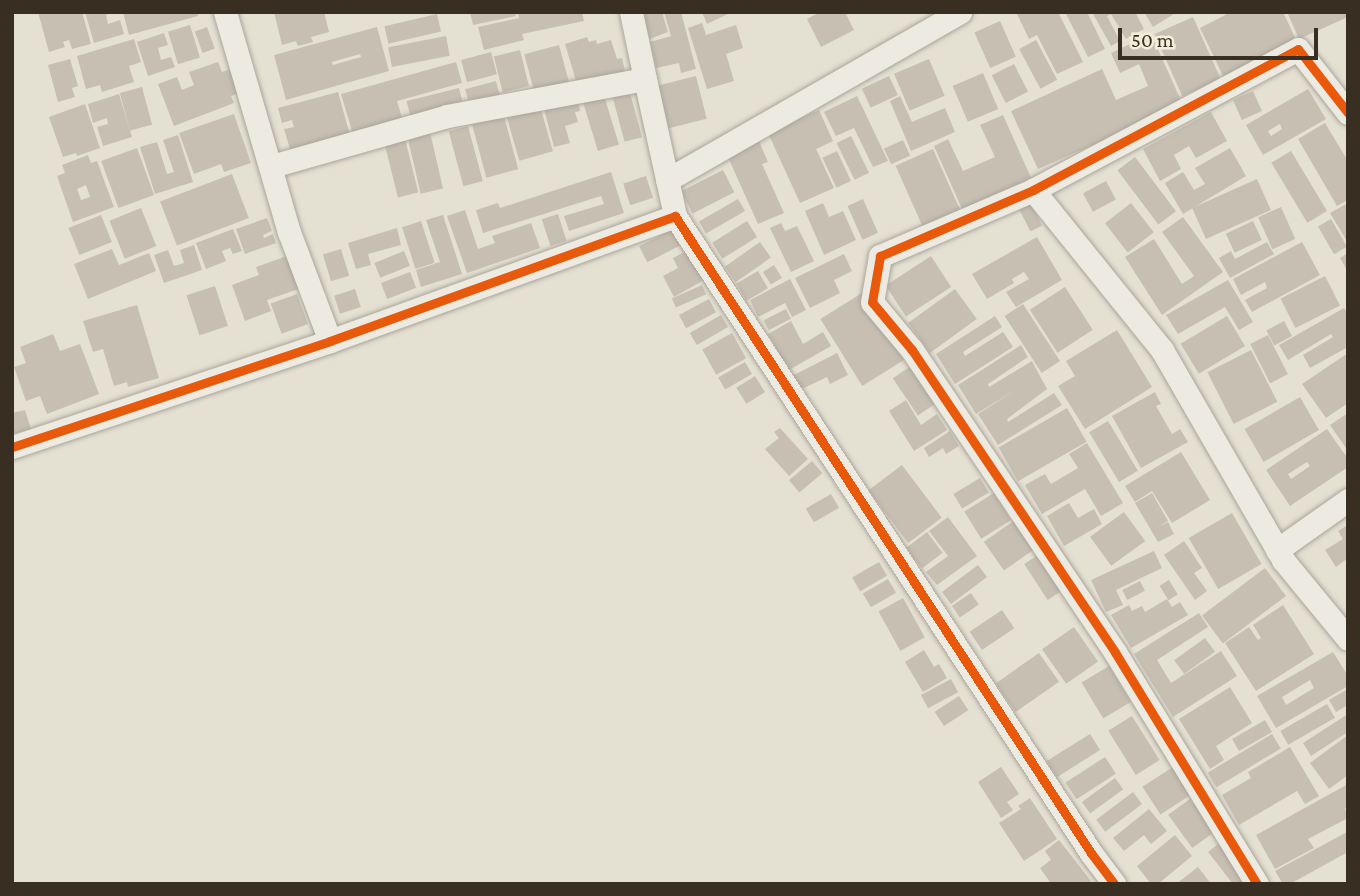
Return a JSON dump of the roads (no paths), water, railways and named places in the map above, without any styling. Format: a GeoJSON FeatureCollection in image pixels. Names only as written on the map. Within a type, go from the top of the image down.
{"type":"FeatureCollection","features":[{"type":"Feature","properties":{"kind":"street"},"geometry":{"type":"LineString","coordinates":[[225,12],[272,166],[289,232],[330,341]]}},
{"type":"Feature","properties":{"kind":"street"},"geometry":{"type":"LineString","coordinates":[[631,12],[675,216],[1114,884]]}},
{"type":"Feature","properties":{"kind":"street"},"geometry":{"type":"LineString","coordinates":[[667,180],[960,12]]}},
{"type":"Feature","properties":{"kind":"street"},"geometry":{"type":"LineString","coordinates":[[1257,884],[1115,652],[912,350],[872,302],[880,256],[1033,190],[1298,48],[1348,113]]}},
{"type":"Feature","properties":{"kind":"street"},"geometry":{"type":"LineString","coordinates":[[272,166],[447,116],[645,79]]}},
{"type":"Feature","properties":{"kind":"street"},"geometry":{"type":"LineString","coordinates":[[1033,190],[1162,350],[1277,550],[1348,639]]}},
{"type":"Feature","properties":{"kind":"street"},"geometry":{"type":"LineString","coordinates":[[12,447],[330,341],[675,216]]}},
{"type":"Feature","properties":{"kind":"street"},"geometry":{"type":"LineString","coordinates":[[1277,550],[1348,500]]}}]}
